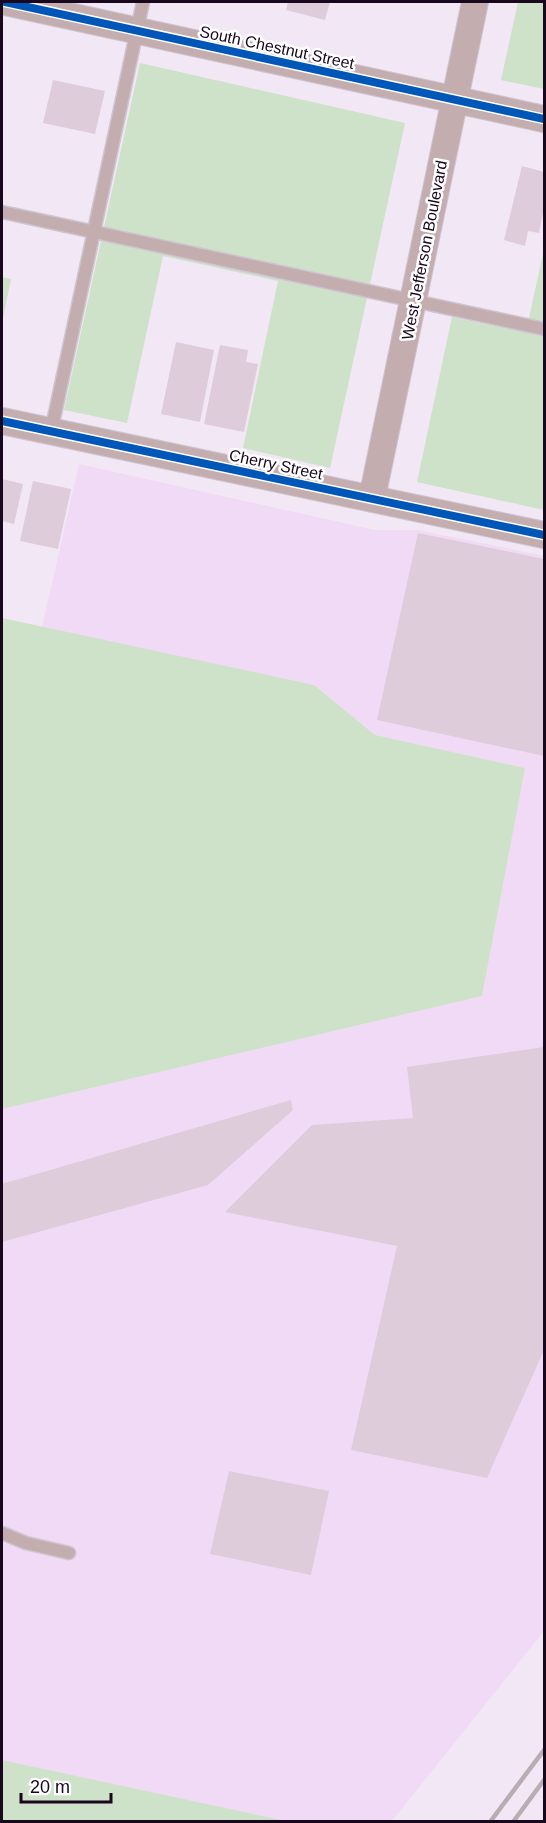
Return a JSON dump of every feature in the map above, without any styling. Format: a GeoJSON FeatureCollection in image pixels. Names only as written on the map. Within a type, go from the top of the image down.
{"type":"FeatureCollection","features":[{"type":"Feature","properties":{"kind":"street","name":"South Chestnut Street"},"geometry":{"type":"LineString","coordinates":[[4,2],[544,119]]}},
{"type":"Feature","properties":{"kind":"street","name":"West Jefferson Boulevard"},"geometry":{"type":"LineString","coordinates":[[372,498],[475,2]]}},
{"type":"Feature","properties":{"kind":"street","name":"Cherry Street"},"geometry":{"type":"LineString","coordinates":[[2,421],[544,535]]}},
{"type":"Feature","properties":{"kind":"lane"},"geometry":{"type":"LineString","coordinates":[[51,432],[143,2]]}},
{"type":"Feature","properties":{"kind":"lane"},"geometry":{"type":"LineString","coordinates":[[2,212],[544,329]]}},
{"type":"Feature","properties":{"kind":"lane"},"geometry":{"type":"LineString","coordinates":[[2,1533],[26,1543],[69,1553]]}},
{"type":"Feature","properties":{"kind":"shaded area"},"geometry":{"type":"Polygon","coordinates":[[[79,464],[375,530],[418,530],[544,556],[544,1631],[392,1821],[286,1821],[2,1760],[2,1109],[482,996],[525,768],[375,735],[314,685],[42,628],[79,464]]]}},
{"type":"Feature","properties":{"kind":"green space"},"geometry":{"type":"Polygon","coordinates":[[[518,2],[544,2],[544,89],[501,80],[518,2]]]}},
{"type":"Feature","properties":{"kind":"green space"},"geometry":{"type":"Polygon","coordinates":[[[140,63],[405,123],[330,468],[243,448],[278,281],[163,256],[127,423],[64,410],[140,63]]]}},
{"type":"Feature","properties":{"kind":"green space"},"geometry":{"type":"Polygon","coordinates":[[[544,249],[544,510],[417,482],[452,317],[509,329],[513,315],[529,318],[544,249]]]}},
{"type":"Feature","properties":{"kind":"green space"},"geometry":{"type":"Polygon","coordinates":[[[2,277],[11,279],[2,323],[2,277]]]}},
{"type":"Feature","properties":{"kind":"green space"},"geometry":{"type":"Polygon","coordinates":[[[2,618],[314,685],[375,735],[525,768],[482,996],[2,1109],[2,618]]]}},
{"type":"Feature","properties":{"kind":"green space"},"geometry":{"type":"Polygon","coordinates":[[[2,1760],[286,1821],[2,1821],[2,1760]]]}},
{"type":"Feature","properties":{"kind":"building"},"geometry":{"type":"Polygon","coordinates":[[[288,2],[330,2],[325,20],[286,10],[288,2]]]}},
{"type":"Feature","properties":{"kind":"building"},"geometry":{"type":"Polygon","coordinates":[[[53,80],[105,91],[95,134],[43,123],[53,80]]]}},
{"type":"Feature","properties":{"kind":"building"},"geometry":{"type":"Polygon","coordinates":[[[522,166],[544,172],[544,208],[539,233],[528,231],[525,246],[504,240],[522,166]]]}},
{"type":"Feature","properties":{"kind":"building"},"geometry":{"type":"Polygon","coordinates":[[[176,342],[214,350],[200,422],[161,414],[176,342]]]}},
{"type":"Feature","properties":{"kind":"building"},"geometry":{"type":"Polygon","coordinates":[[[220,345],[248,350],[246,362],[258,364],[244,432],[204,424],[220,345]]]}},
{"type":"Feature","properties":{"kind":"building"},"geometry":{"type":"Polygon","coordinates":[[[2,479],[23,484],[14,524],[2,521],[2,479]]]}},
{"type":"Feature","properties":{"kind":"building"},"geometry":{"type":"Polygon","coordinates":[[[33,481],[71,489],[58,549],[20,541],[33,481]]]}},
{"type":"Feature","properties":{"kind":"building"},"geometry":{"type":"Polygon","coordinates":[[[418,533],[544,559],[544,756],[377,720],[418,533]]]}},
{"type":"Feature","properties":{"kind":"building"},"geometry":{"type":"Polygon","coordinates":[[[544,1047],[544,1350],[487,1478],[351,1450],[397,1246],[225,1212],[312,1125],[413,1118],[407,1067],[544,1047]]]}},
{"type":"Feature","properties":{"kind":"building"},"geometry":{"type":"Polygon","coordinates":[[[291,1100],[293,1110],[208,1185],[2,1242],[2,1184],[291,1100]]]}},
{"type":"Feature","properties":{"kind":"building"},"geometry":{"type":"Polygon","coordinates":[[[229,1471],[329,1491],[311,1575],[210,1554],[229,1471]]]}},
{"type":"Feature","properties":{"kind":"railway"},"geometry":{"type":"LineString","coordinates":[[490,1822],[544,1750]]}},
{"type":"Feature","properties":{"kind":"railway"},"geometry":{"type":"LineString","coordinates":[[513,1822],[544,1780]]}},
{"type":"Feature","properties":{"kind":"cycle path"},"geometry":{"type":"LineString","coordinates":[[5,2],[544,119]]}},
{"type":"Feature","properties":{"kind":"cycle path"},"geometry":{"type":"LineString","coordinates":[[2,421],[544,535]]}}]}
